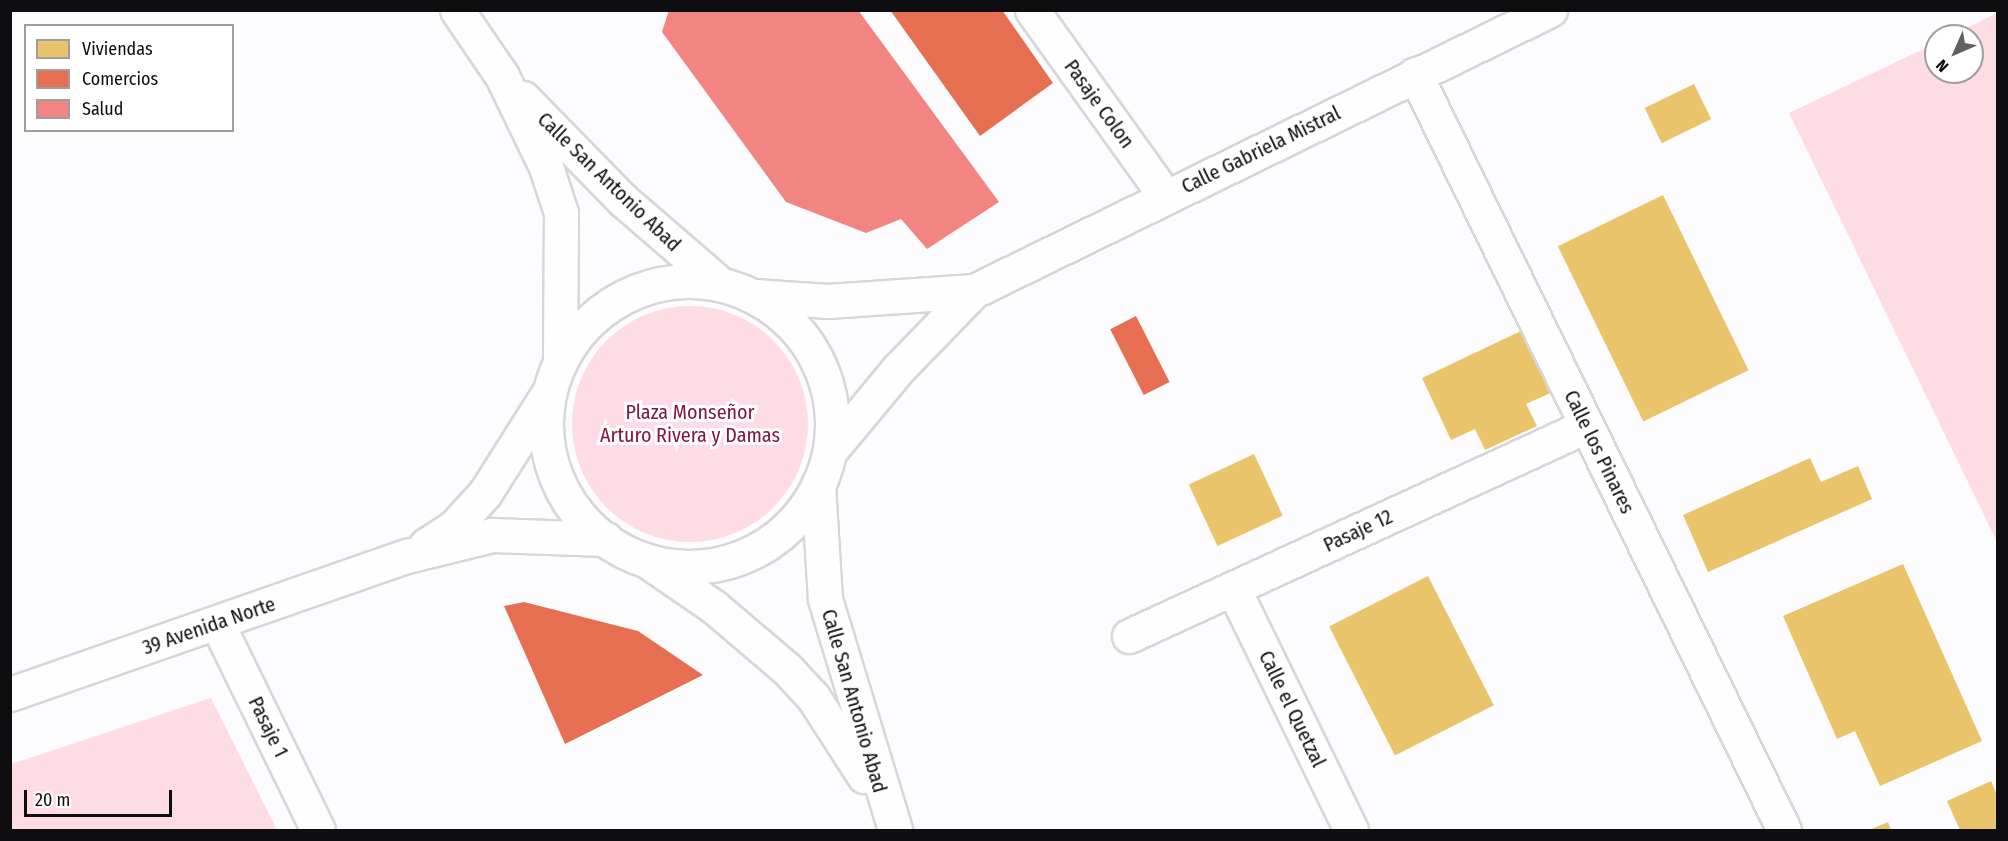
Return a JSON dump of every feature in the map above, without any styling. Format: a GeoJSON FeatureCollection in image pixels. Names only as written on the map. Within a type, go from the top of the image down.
{"type":"FeatureCollection","features":[{"type":"Feature","properties":{"kind":"street","name":"Calle San Antonio Abad"},"geometry":{"type":"LineString","coordinates":[[457,10],[502,76],[546,167],[561,213],[560,360]]}},
{"type":"Feature","properties":{"kind":"street","name":"Pasaje Colon"},"geometry":{"type":"LineString","coordinates":[[1032,10],[1166,197]]}},
{"type":"Feature","properties":{"kind":"street","name":"Calle Gabriela Mistral"},"geometry":{"type":"LineString","coordinates":[[831,451],[899,368],[974,291],[1550,10]]}},
{"type":"Feature","properties":{"kind":"street","name":"Calle los Pinares"},"geometry":{"type":"LineString","coordinates":[[1415,74],[1784,831]]}},
{"type":"Feature","properties":{"kind":"street","name":"Calle San Antonio Abad"},"geometry":{"type":"LineString","coordinates":[[502,76],[624,201],[720,284]]}},
{"type":"Feature","properties":{"kind":"street"},"geometry":{"type":"LineString","coordinates":[[606,539],[574,508],[553,469],[547,436],[549,392],[560,360],[594,316],[632,292],[686,280],[720,284],[754,296],[793,326],[814,356],[830,402],[831,451],[818,485],[791,525],[752,553],[699,566],[645,560]]}},
{"type":"Feature","properties":{"kind":"street","name":"Calle Gabriela Mistral"},"geometry":{"type":"LineString","coordinates":[[754,296],[828,301],[974,291]]}},
{"type":"Feature","properties":{"kind":"street","name":"39 Avenida Norte"},"geometry":{"type":"LineString","coordinates":[[407,556],[454,527],[485,493],[549,392]]}},
{"type":"Feature","properties":{"kind":"street","name":"Pasaje 12"},"geometry":{"type":"LineString","coordinates":[[1129,636],[1586,426]]}},
{"type":"Feature","properties":{"kind":"street","name":"Calle San Antonio Abad"},"geometry":{"type":"LineString","coordinates":[[818,485],[825,599],[889,819]]}},
{"type":"Feature","properties":{"kind":"street","name":"39 Avenida Norte"},"geometry":{"type":"LineString","coordinates":[[10,694],[407,556],[492,536],[606,539]]}},
{"type":"Feature","properties":{"kind":"street","name":"Calle San Antonio Abad"},"geometry":{"type":"LineString","coordinates":[[606,539],[645,560],[714,607],[786,668],[813,697],[889,819]]}},
{"type":"Feature","properties":{"kind":"street","name":"Calle el Quetzal"},"geometry":{"type":"LineString","coordinates":[[1233,588],[1351,831]]}},
{"type":"Feature","properties":{"kind":"street","name":"Pasaje 1"},"geometry":{"type":"LineString","coordinates":[[217,623],[318,831]]}},
{"type":"Feature","properties":{"kind":"green space"},"geometry":{"type":"Polygon","coordinates":[[[1997,13],[1997,542],[1789,113],[1924,49],[1924,84],[1984,84],[1984,24],[1975,24],[1997,13]]]}},
{"type":"Feature","properties":{"kind":"green space","name":"Plaza Monseñor Arturo Rivera y Damas"},"geometry":{"type":"Polygon","coordinates":[[[690,306],[713,308],[746,320],[765,333],[781,349],[794,368],[803,390],[808,424],[806,447],[794,480],[781,499],[765,515],[746,528],[724,537],[690,542],[667,540],[634,528],[615,515],[599,499],[586,480],[577,458],[572,424],[574,401],[586,368],[599,349],[615,333],[634,320],[656,311],[690,306]]]}},
{"type":"Feature","properties":{"kind":"green space"},"geometry":{"type":"Polygon","coordinates":[[[211,698],[277,830],[11,830],[11,764],[211,698]]]}},
{"type":"Feature","properties":{"kind":"building: Viviendas"},"geometry":{"type":"Polygon","coordinates":[[[1694,84],[1711,119],[1662,143],[1645,108],[1694,84]]]}},
{"type":"Feature","properties":{"kind":"building: Viviendas"},"geometry":{"type":"Polygon","coordinates":[[[1663,195],[1748,370],[1643,422],[1558,246],[1663,195]]]}},
{"type":"Feature","properties":{"kind":"building: Viviendas"},"geometry":{"type":"Polygon","coordinates":[[[1525,329],[1555,391],[1526,404],[1537,426],[1485,450],[1475,429],[1451,440],[1422,378],[1525,329]]]}},
{"type":"Feature","properties":{"kind":"building: Viviendas"},"geometry":{"type":"Polygon","coordinates":[[[1254,454],[1283,516],[1217,546],[1189,484],[1254,454]]]}},
{"type":"Feature","properties":{"kind":"building: Viviendas"},"geometry":{"type":"Polygon","coordinates":[[[1810,458],[1821,482],[1858,466],[1872,499],[1708,572],[1683,515],[1810,458]]]}},
{"type":"Feature","properties":{"kind":"building: Viviendas"},"geometry":{"type":"Polygon","coordinates":[[[1903,564],[1982,741],[1880,786],[1855,731],[1837,739],[1783,616],[1903,564]]]}},
{"type":"Feature","properties":{"kind":"building: Viviendas"},"geometry":{"type":"Polygon","coordinates":[[[1428,576],[1494,705],[1395,756],[1329,626],[1428,576]]]}},
{"type":"Feature","properties":{"kind":"building: Viviendas"},"geometry":{"type":"Polygon","coordinates":[[[1991,781],[1998,797],[1998,830],[1960,830],[1947,801],[1991,781]]]}},
{"type":"Feature","properties":{"kind":"building: Viviendas"},"geometry":{"type":"Polygon","coordinates":[[[1888,822],[1891,830],[1869,830],[1888,822]]]}},
{"type":"Feature","properties":{"kind":"building: Comercios"},"geometry":{"type":"Polygon","coordinates":[[[890,10],[1002,10],[1053,83],[980,136],[890,10]]]}},
{"type":"Feature","properties":{"kind":"building: Comercios"},"geometry":{"type":"Polygon","coordinates":[[[1136,316],[1170,382],[1144,395],[1110,329],[1136,316]]]}},
{"type":"Feature","properties":{"kind":"building: Comercios"},"geometry":{"type":"Polygon","coordinates":[[[524,602],[638,631],[703,675],[565,744],[504,606],[524,602]]]}},
{"type":"Feature","properties":{"kind":"building: Salud"},"geometry":{"type":"Polygon","coordinates":[[[669,10],[858,10],[999,202],[927,249],[901,219],[866,233],[786,202],[662,32],[669,10]]]}}]}
